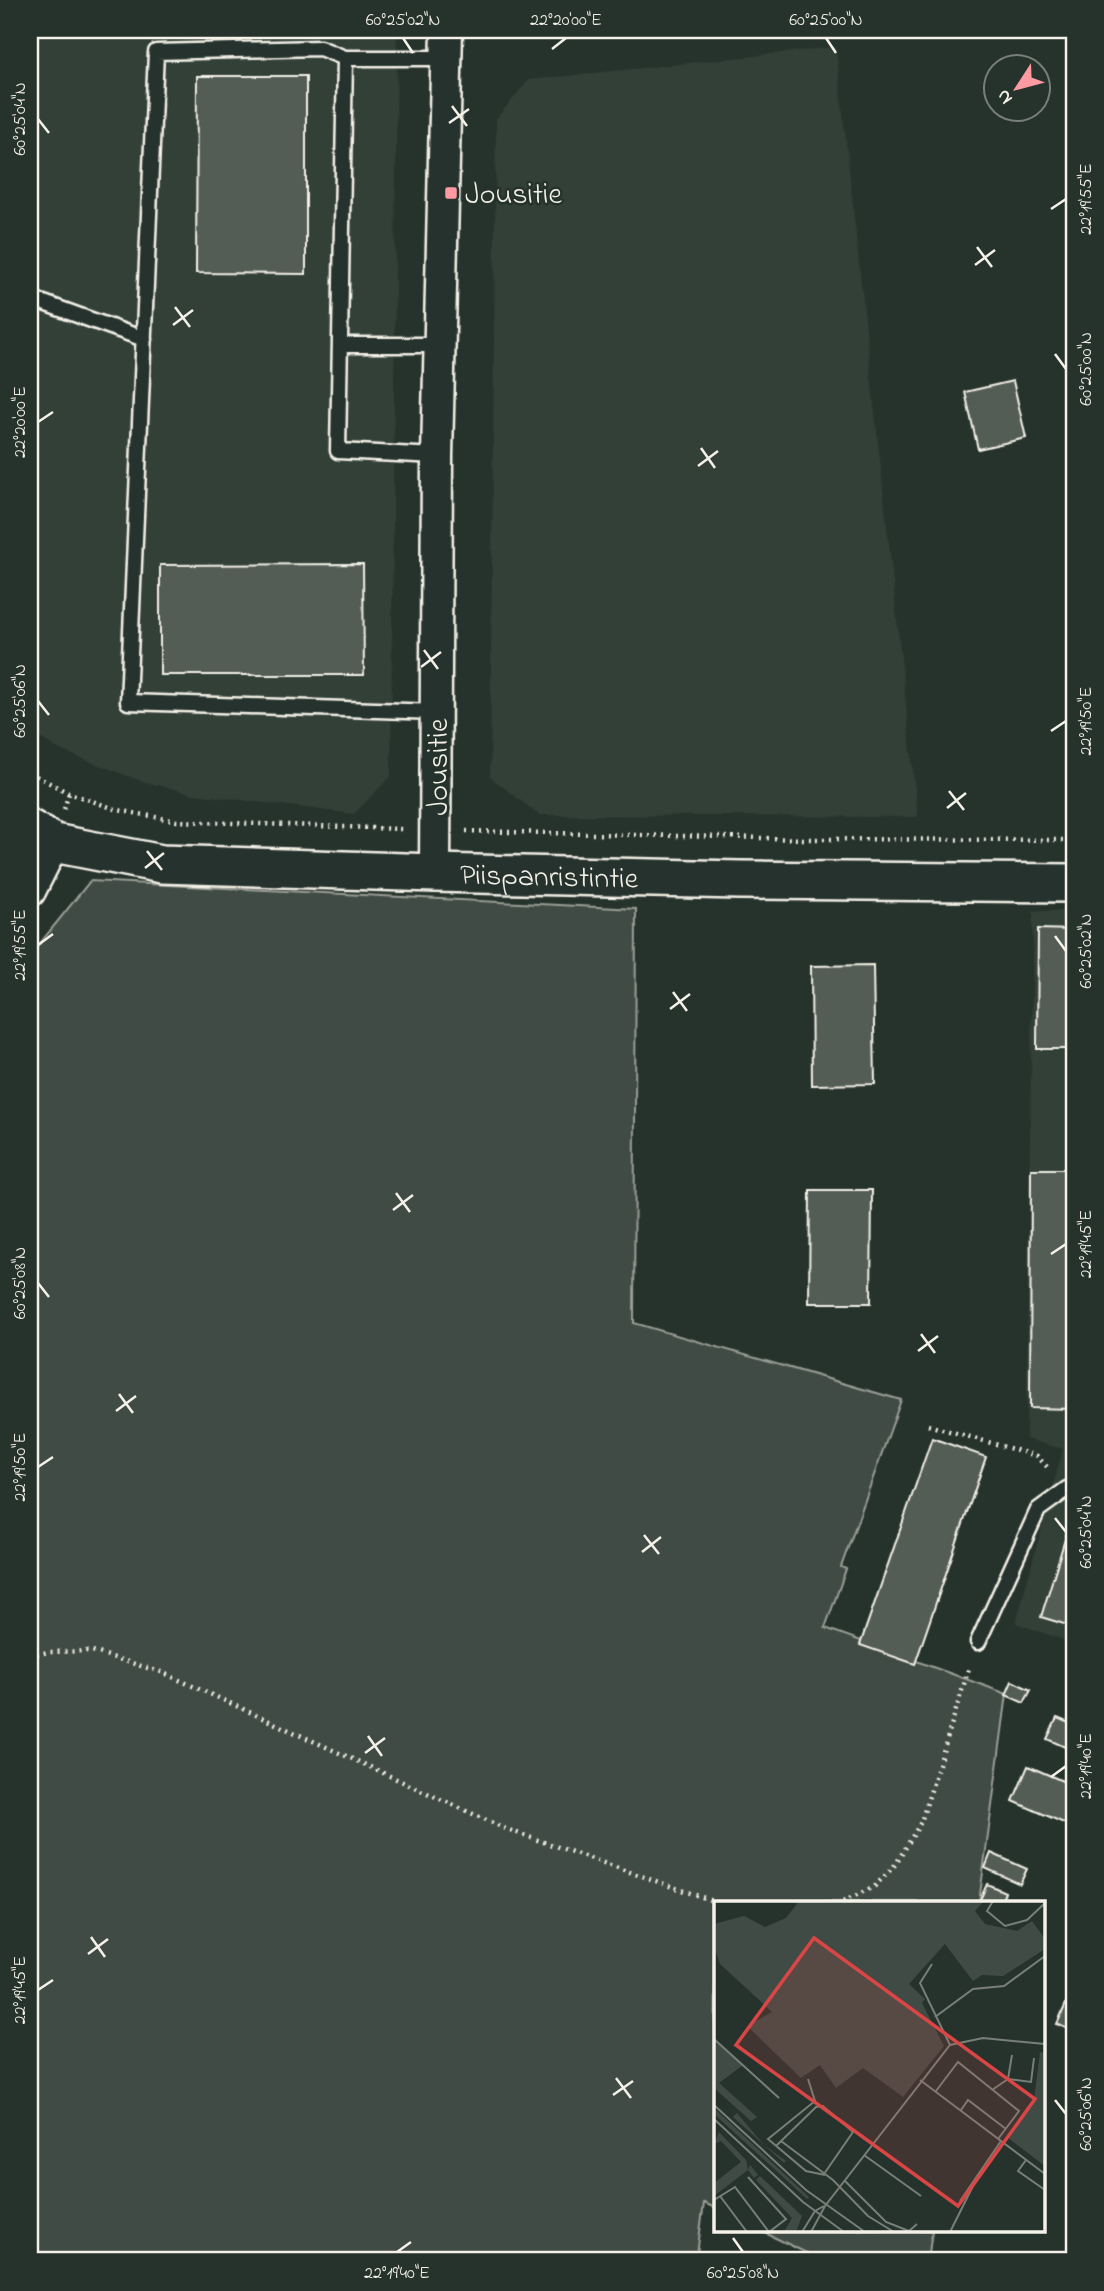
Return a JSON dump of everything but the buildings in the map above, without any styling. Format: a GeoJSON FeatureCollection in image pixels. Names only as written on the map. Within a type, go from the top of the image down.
{"type":"FeatureCollection","features":[{"type":"Feature","properties":{"kind":"street","name":"Jousitie"},"geometry":{"type":"LineString","coordinates":[[435,873],[437,456],[447,44]]}},
{"type":"Feature","properties":{"kind":"street","name":"Piispanristintie"},"geometry":{"type":"LineString","coordinates":[[42,836],[162,864],[726,880],[1074,883]]}},
{"type":"Feature","properties":{"kind":"street"},"geometry":{"type":"LineString","coordinates":[[30,891],[42,836]]}},
{"type":"Feature","properties":{"kind":"lane"},"geometry":{"type":"LineString","coordinates":[[437,712],[128,702],[156,52],[320,48],[345,58],[447,44]]}},
{"type":"Feature","properties":{"kind":"lane"},"geometry":{"type":"LineString","coordinates":[[345,58],[338,451],[437,456]]}},
{"type":"Feature","properties":{"kind":"lane"},"geometry":{"type":"LineString","coordinates":[[30,298],[144,339]]}},
{"type":"Feature","properties":{"kind":"lane"},"geometry":{"type":"LineString","coordinates":[[340,345],[440,345]]}},
{"type":"Feature","properties":{"kind":"lane"},"geometry":{"type":"LineString","coordinates":[[978,1642],[1038,1510],[1071,1488]]}},
{"type":"Feature","properties":{"kind":"path"},"geometry":{"type":"LineString","coordinates":[[30,773],[69,793],[118,810],[177,821],[806,839],[1074,840]]}},
{"type":"Feature","properties":{"kind":"path"},"geometry":{"type":"LineString","coordinates":[[928,1425],[1037,1456],[1071,1488]]}},
{"type":"Feature","properties":{"kind":"path"},"geometry":{"type":"LineString","coordinates":[[845,1901],[875,1885],[896,1864],[921,1822],[978,1642]]}},
{"type":"Feature","properties":{"kind":"path"},"geometry":{"type":"LineString","coordinates":[[30,1656],[48,1652],[92,1651],[164,1673],[506,1829],[714,1901]]}},
{"type":"Feature","properties":{"kind":"shaded area"},"geometry":{"type":"Polygon","coordinates":[[[30,30],[397,30],[391,776],[354,814],[194,794],[141,781],[60,750],[30,732],[30,30]]]}},
{"type":"Feature","properties":{"kind":"shaded area"},"geometry":{"type":"Polygon","coordinates":[[[836,47],[918,817],[539,815],[490,777],[496,119],[529,80],[836,47]]]}},
{"type":"Feature","properties":{"kind":"shaded area"},"geometry":{"type":"Polygon","coordinates":[[[90,881],[636,909],[634,1323],[901,1400],[841,1567],[846,1569],[825,1628],[1007,1694],[979,1901],[714,1901],[714,2208],[704,2203],[696,2261],[30,2261],[30,964],[37,947],[90,881]]]}},
{"type":"Feature","properties":{"kind":"shaded area"},"geometry":{"type":"Polygon","coordinates":[[[1033,911],[1074,911],[1074,1644],[1016,1623],[1063,1449],[1026,1439],[1033,911]]]}},
{"type":"Feature","properties":{"kind":"shaded area"},"geometry":{"type":"Polygon","coordinates":[[[763,2232],[932,2232],[928,2261],[823,2261],[763,2232]]]}},
{"type":"Feature","properties":{"kind":"place","name":"Jousitie"},"geometry":{"type":"Point","coordinates":[451,193]}}]}
